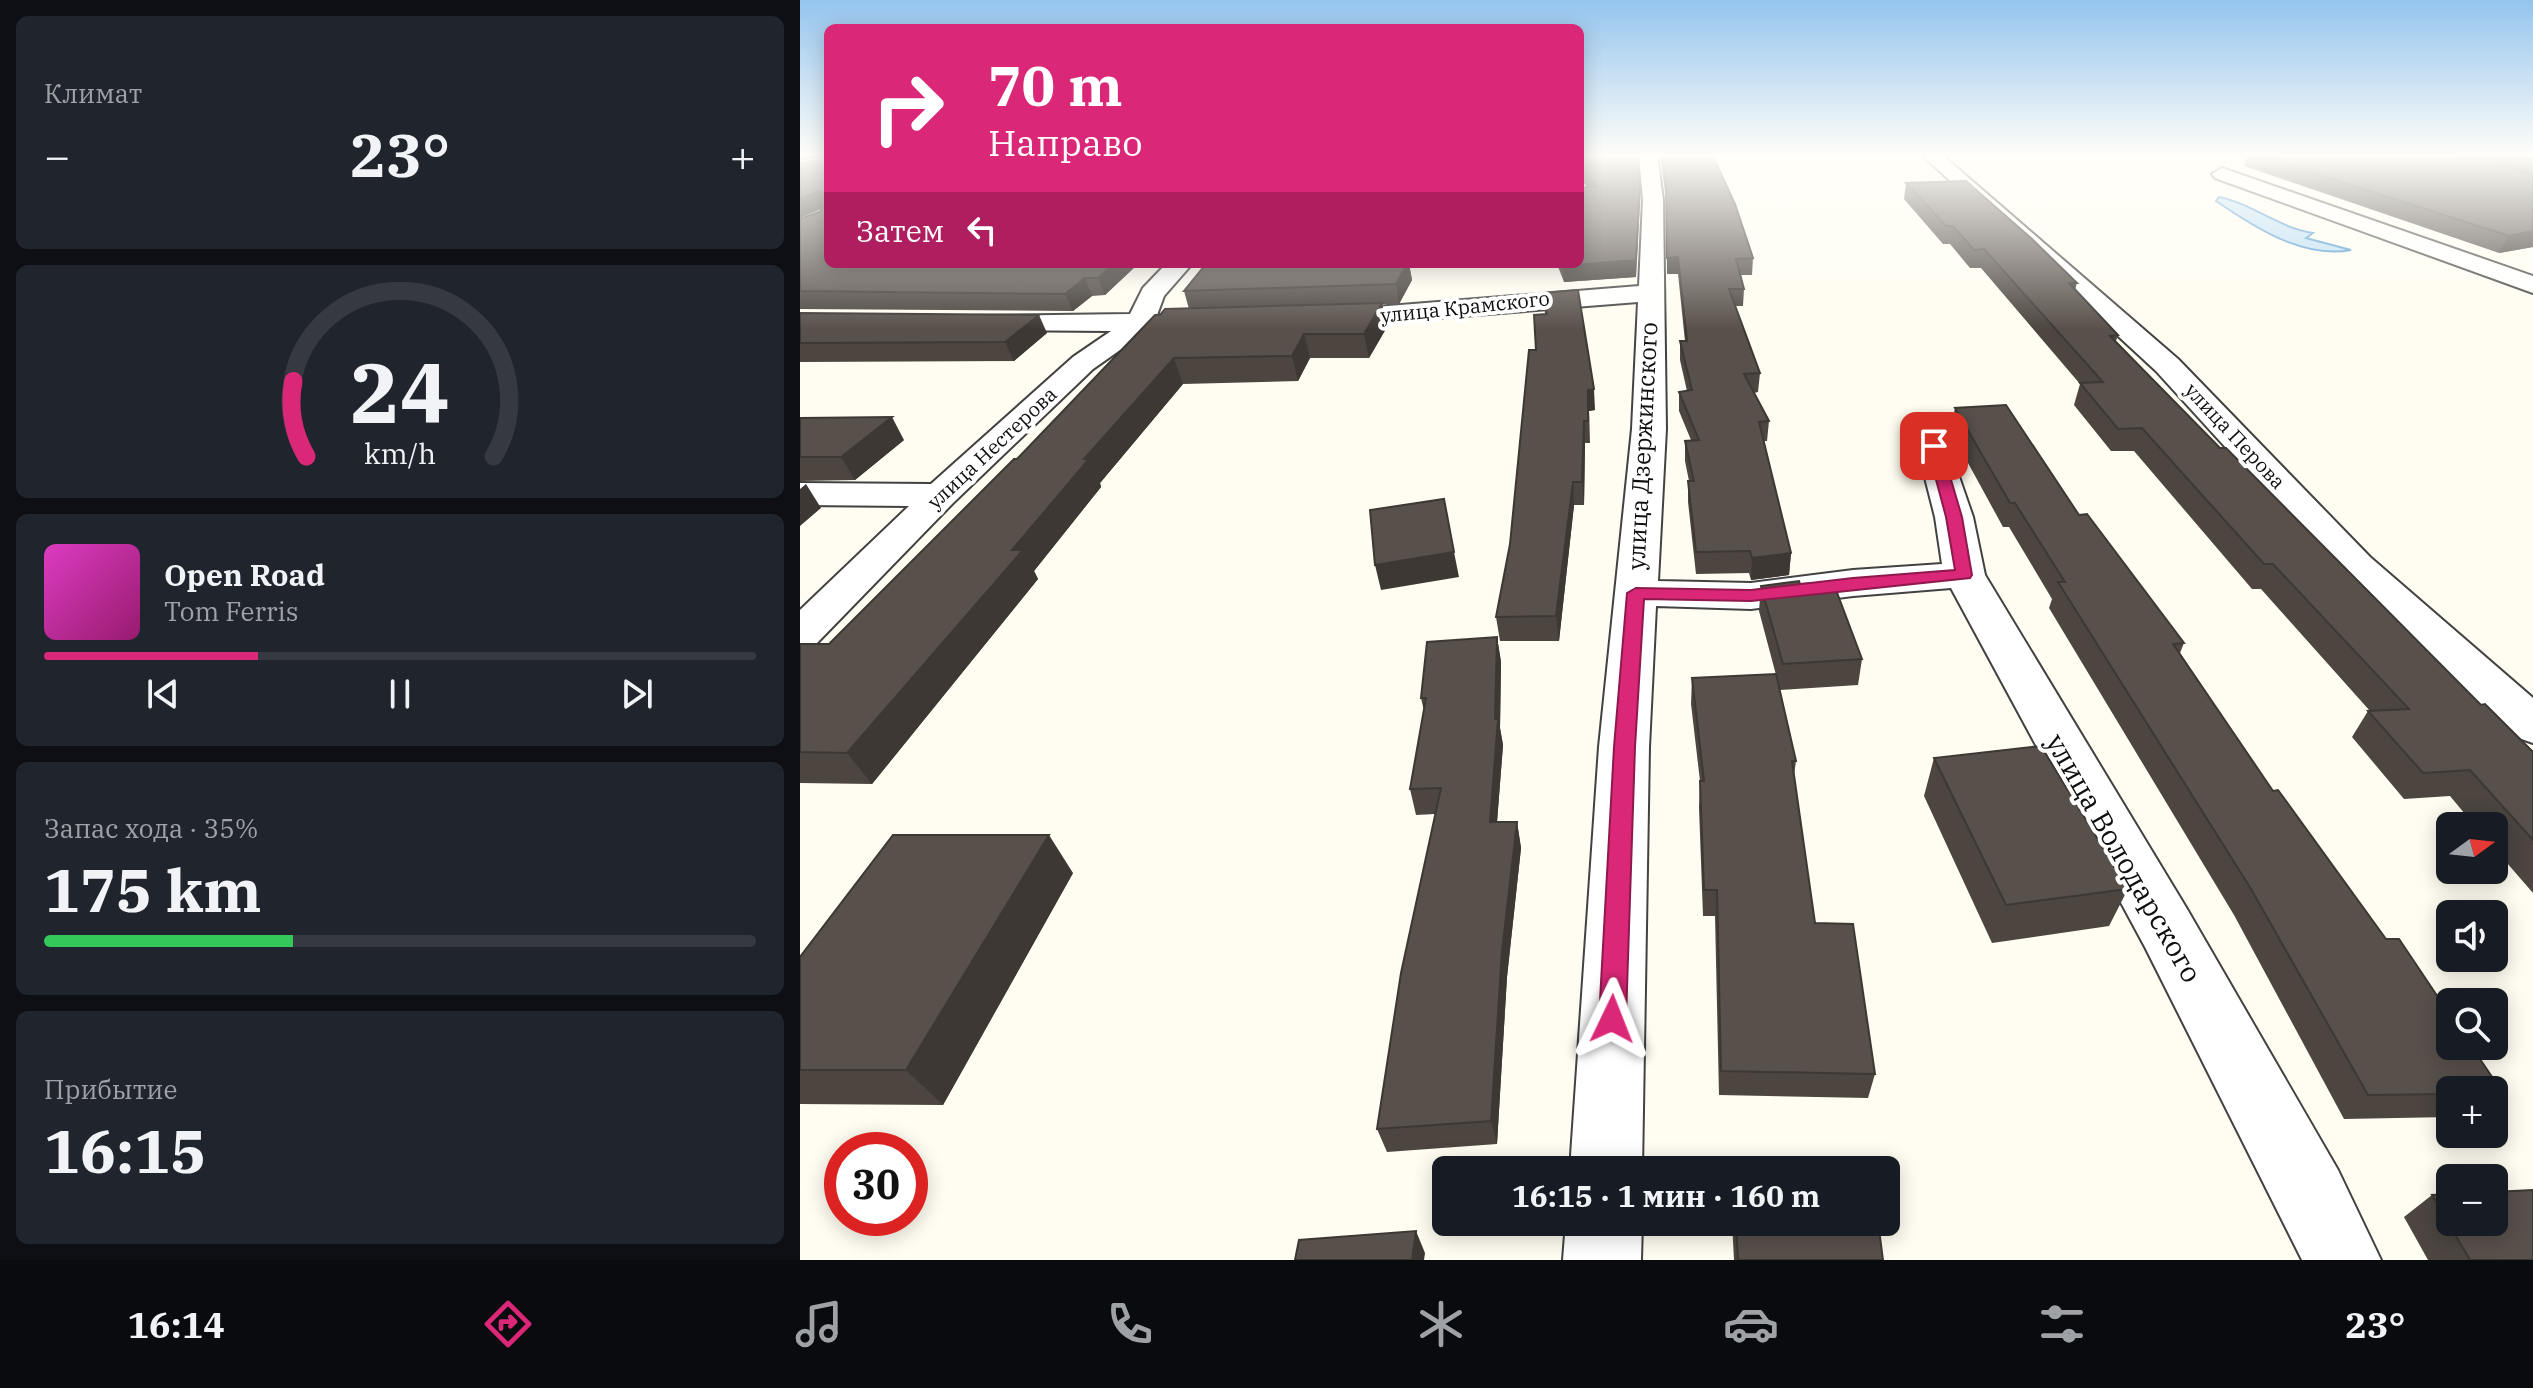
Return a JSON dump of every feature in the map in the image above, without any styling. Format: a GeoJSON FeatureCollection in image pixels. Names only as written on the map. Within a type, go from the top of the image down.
{"type":"FeatureCollection","features":[{"type":"Feature","properties":{"kind":"street","name":"улица Дзержинского"},"geometry":{"type":"LineString","coordinates":[[1607,1156],[1624,747],[1649,429],[1653,213]]}},
{"type":"Feature","properties":{"kind":"street","name":"улица Перова"},"geometry":{"type":"LineString","coordinates":[[1996,213],[2167,365],[2356,566],[2533,725]]}},
{"type":"Feature","properties":{"kind":"street"},"geometry":{"type":"LineString","coordinates":[[2331,213],[2533,285]]}},
{"type":"Feature","properties":{"kind":"street","name":"улица Нестерова"},"geometry":{"type":"LineString","coordinates":[[800,634],[862,576],[940,495],[1083,363],[1139,324],[1152,294],[1176,268]]}},
{"type":"Feature","properties":{"kind":"street","name":"улица Крамского"},"geometry":{"type":"LineString","coordinates":[[1303,320],[1386,316],[1528,300],[1650,293]]}},
{"type":"Feature","properties":{"kind":"street"},"geometry":{"type":"LineString","coordinates":[[954,322],[1231,322]]}},
{"type":"Feature","properties":{"kind":"street","name":"улица Володарского"},"geometry":{"type":"LineString","coordinates":[[1934,446],[1954,517],[1964,575],[2180,955],[2312,1196],[2342,1260]]}},
{"type":"Feature","properties":{"kind":"street"},"geometry":{"type":"LineString","coordinates":[[800,494],[940,495]]}},
{"type":"Feature","properties":{"kind":"street"},"geometry":{"type":"LineString","coordinates":[[1636,593],[1751,596],[1867,581],[1964,575]]}},
{"type":"Feature","properties":{"kind":"street"},"geometry":{"type":"LineString","coordinates":[[1602,1260],[1603,1236]]}},
{"type":"Feature","properties":{"kind":"water"},"geometry":{"type":"Polygon","coordinates":[[[2234,213],[2260,213],[2313,233],[2306,238],[2351,250],[2315,250],[2280,239],[2234,213]]]}},
{"type":"Feature","properties":{"kind":"building"},"geometry":{"type":"Polygon","coordinates":[[[824,213],[824,268],[1109,268],[1098,278],[1085,278],[1065,294],[800,291],[800,219],[824,213]]]}},
{"type":"Feature","properties":{"kind":"building"},"geometry":{"type":"Polygon","coordinates":[[[1584,213],[1639,213],[1636,260],[1584,264],[1584,213]]]}},
{"type":"Feature","properties":{"kind":"building"},"geometry":{"type":"Polygon","coordinates":[[[1666,213],[1738,213],[1753,258],[1736,259],[1744,289],[1729,289],[1760,373],[1744,374],[1769,421],[1759,422],[1791,553],[1752,558],[1750,551],[1696,552],[1688,481],[1694,481],[1685,441],[1699,440],[1679,392],[1692,390],[1680,341],[1687,341],[1678,257],[1667,258],[1666,213]]]}},
{"type":"Feature","properties":{"kind":"building"},"geometry":{"type":"Polygon","coordinates":[[[1934,213],[2002,213],[2032,239],[2077,283],[2069,283],[2118,335],[2110,336],[2481,705],[2485,704],[2533,752],[2533,840],[2470,770],[2423,773],[2368,711],[2409,709],[2273,564],[2264,564],[2142,428],[2118,429],[2080,383],[2103,382],[1984,249],[1974,250],[1953,226],[1946,226],[1934,213]]]}},
{"type":"Feature","properties":{"kind":"building"},"geometry":{"type":"Polygon","coordinates":[[[2437,213],[2533,213],[2533,231],[2509,236],[2437,213]]]}},
{"type":"Feature","properties":{"kind":"building"},"geometry":{"type":"Polygon","coordinates":[[[1203,268],[1405,268],[1396,284],[1184,291],[1203,268]]]}},
{"type":"Feature","properties":{"kind":"building"},"geometry":{"type":"Polygon","coordinates":[[[1578,290],[1594,389],[1588,390],[1582,482],[1573,482],[1556,616],[1496,617],[1510,544],[1529,350],[1536,350],[1534,315],[1547,314],[1543,293],[1578,290]]]}},
{"type":"Feature","properties":{"kind":"building"},"geometry":{"type":"Polygon","coordinates":[[[1382,303],[1364,334],[1304,334],[1292,356],[1174,358],[1084,459],[1089,459],[1012,550],[1023,550],[847,753],[800,752],[800,644],[829,644],[1017,459],[1155,315],[1160,315],[1165,309],[1382,303]]]}},
{"type":"Feature","properties":{"kind":"building"},"geometry":{"type":"Polygon","coordinates":[[[800,313],[1039,315],[1005,342],[800,343],[800,313]]]}},
{"type":"Feature","properties":{"kind":"building"},"geometry":{"type":"Polygon","coordinates":[[[2006,405],[2079,515],[2087,514],[2184,643],[2173,644],[2273,791],[2278,790],[2386,939],[2399,939],[2436,994],[2436,1060],[2481,1060],[2491,1076],[2436,1076],[2436,1094],[2368,1095],[2251,889],[2058,582],[2065,582],[2015,503],[2010,503],[1955,408],[2006,405]]]}},
{"type":"Feature","properties":{"kind":"building"},"geometry":{"type":"Polygon","coordinates":[[[892,417],[841,457],[800,457],[800,418],[892,417]]]}},
{"type":"Feature","properties":{"kind":"building"},"geometry":{"type":"Polygon","coordinates":[[[1444,499],[1454,552],[1375,565],[1370,510],[1444,499]]]}},
{"type":"Feature","properties":{"kind":"building"},"geometry":{"type":"Polygon","coordinates":[[[1799,581],[1800,584],[1833,582],[1862,659],[1783,664],[1761,586],[1799,581]]]}},
{"type":"Feature","properties":{"kind":"building"},"geometry":{"type":"Polygon","coordinates":[[[1497,637],[1495,719],[1498,719],[1490,822],[1517,822],[1502,951],[1491,1121],[1377,1129],[1401,973],[1441,788],[1410,789],[1426,698],[1421,698],[1427,642],[1497,637]]]}},
{"type":"Feature","properties":{"kind":"building"},"geometry":{"type":"Polygon","coordinates":[[[1776,674],[1796,761],[1792,761],[1815,923],[1853,924],[1875,1074],[1721,1071],[1717,890],[1704,890],[1700,781],[1704,781],[1692,678],[1776,674]]]}},
{"type":"Feature","properties":{"kind":"building"},"geometry":{"type":"Polygon","coordinates":[[[2041,746],[2128,889],[2006,905],[1934,758],[2041,746]]]}},
{"type":"Feature","properties":{"kind":"building"},"geometry":{"type":"Polygon","coordinates":[[[893,835],[1049,835],[906,1070],[800,1070],[800,957],[893,835]]]}},
{"type":"Feature","properties":{"kind":"building"},"geometry":{"type":"Polygon","coordinates":[[[2533,1190],[2533,1260],[2470,1260],[2456,1236],[2508,1236],[2508,1191],[2533,1190]]]}},
{"type":"Feature","properties":{"kind":"building"},"geometry":{"type":"Polygon","coordinates":[[[1416,1231],[1412,1260],[1295,1260],[1299,1240],[1416,1231]]]}},
{"type":"Feature","properties":{"kind":"building"},"geometry":{"type":"Polygon","coordinates":[[[1737,1236],[1880,1236],[1883,1260],[1738,1260],[1737,1236]]]}},
{"type":"Feature","properties":{"kind":"route"},"geometry":{"type":"LineString","coordinates":[[1612,1019],[1624,747],[1636,593],[1751,596],[1853,583],[1964,575],[1954,517],[1934,446]]}}]}
